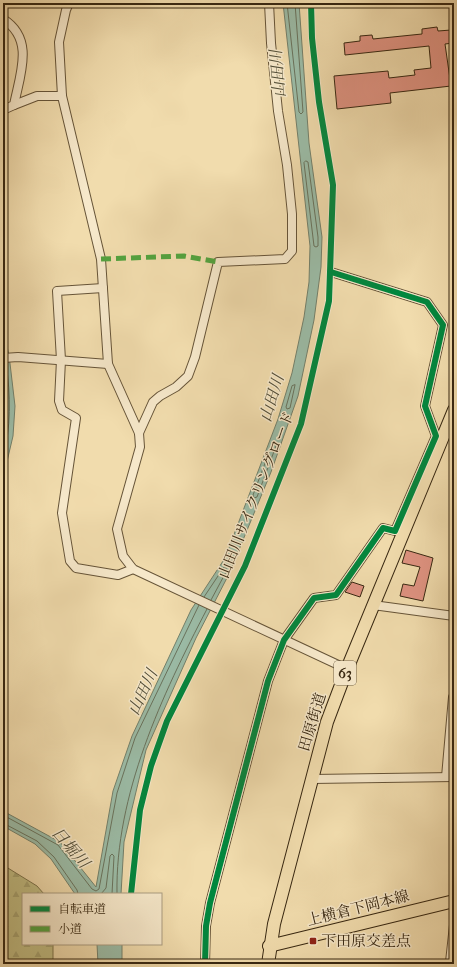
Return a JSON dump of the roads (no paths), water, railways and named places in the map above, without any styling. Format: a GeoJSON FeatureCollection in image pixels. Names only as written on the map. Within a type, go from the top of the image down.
{"type":"FeatureCollection","features":[{"type":"Feature","properties":{"kind":"main road","name":"田原街道"},"geometry":{"type":"LineString","coordinates":[[268,964],[270,946],[327,722],[346,669],[454,410]]}},
{"type":"Feature","properties":{"kind":"main road","name":"上横倉下岡本線"},"geometry":{"type":"LineString","coordinates":[[270,946],[454,901]]}},
{"type":"Feature","properties":{"kind":"street"},"geometry":{"type":"LineString","coordinates":[[69,3],[59,42],[62,96],[101,258],[108,364],[139,433],[140,447],[138,461],[117,529],[123,556],[133,569],[346,669]]}},
{"type":"Feature","properties":{"kind":"street"},"geometry":{"type":"LineString","coordinates":[[139,433],[153,402],[160,396],[176,387],[188,376],[195,357],[218,262],[285,259],[292,251],[292,214],[287,165],[278,112],[271,43],[269,3]]}},
{"type":"Feature","properties":{"kind":"street"},"geometry":{"type":"LineString","coordinates":[[3,19],[12,25],[22,41],[24,57],[14,105]]}},
{"type":"Feature","properties":{"kind":"street"},"geometry":{"type":"LineString","coordinates":[[3,110],[38,96],[62,96]]}},
{"type":"Feature","properties":{"kind":"street"},"geometry":{"type":"LineString","coordinates":[[205,964],[206,926],[210,904],[268,681],[284,640],[314,598],[336,595],[383,528],[395,531],[436,436],[425,406],[443,325],[427,302],[331,272]]}},
{"type":"Feature","properties":{"kind":"street"},"geometry":{"type":"LineString","coordinates":[[103,288],[57,291],[62,360],[60,401],[62,410],[76,418],[62,513],[70,561],[76,568],[118,575],[133,569]]}},
{"type":"Feature","properties":{"kind":"street"},"geometry":{"type":"LineString","coordinates":[[3,358],[18,357],[108,364]]}},
{"type":"Feature","properties":{"kind":"street"},"geometry":{"type":"LineString","coordinates":[[373,604],[454,616]]}},
{"type":"Feature","properties":{"kind":"street"},"geometry":{"type":"LineString","coordinates":[[312,779],[450,777],[453,698]]}},
{"type":"Feature","properties":{"kind":"street"},"geometry":{"type":"LineString","coordinates":[[454,925],[450,962],[454,962]]}},
{"type":"Feature","properties":{"kind":"water"},"geometry":{"type":"Polygon","coordinates":[[[283,3],[299,3],[309,143],[322,237],[321,267],[314,320],[298,396],[271,472],[229,574],[196,638],[146,750],[124,842],[121,893],[74,893],[51,859],[35,844],[3,826],[3,811],[60,842],[96,887],[113,791],[132,736],[191,610],[225,558],[278,419],[292,373],[304,317],[309,282],[310,246],[283,3]]]}},
{"type":"Feature","properties":{"kind":"water"},"geometry":{"type":"Polygon","coordinates":[[[3,331],[9,355],[15,406],[13,436],[5,470],[7,522],[3,541],[3,331]]]}},
{"type":"Feature","properties":{"kind":"water"},"geometry":{"type":"Polygon","coordinates":[[[97,945],[122,945],[122,964],[98,964],[97,945]]]}},
{"type":"Feature","properties":{"kind":"place","name":"下田原交差点"},"geometry":{"type":"Point","coordinates":[313,941]}},
{"type":"Feature","properties":{"kind":"water label","name":"山田川"},"geometry":{"type":"Point","coordinates":[277,74]}},
{"type":"Feature","properties":{"kind":"water label","name":"山田川"},"geometry":{"type":"Point","coordinates":[271,398]}},
{"type":"Feature","properties":{"kind":"water label","name":"山田川"},"geometry":{"type":"Point","coordinates":[142,692]}},
{"type":"Feature","properties":{"kind":"water label","name":"日堀川"},"geometry":{"type":"Point","coordinates":[71,847]}}]}
